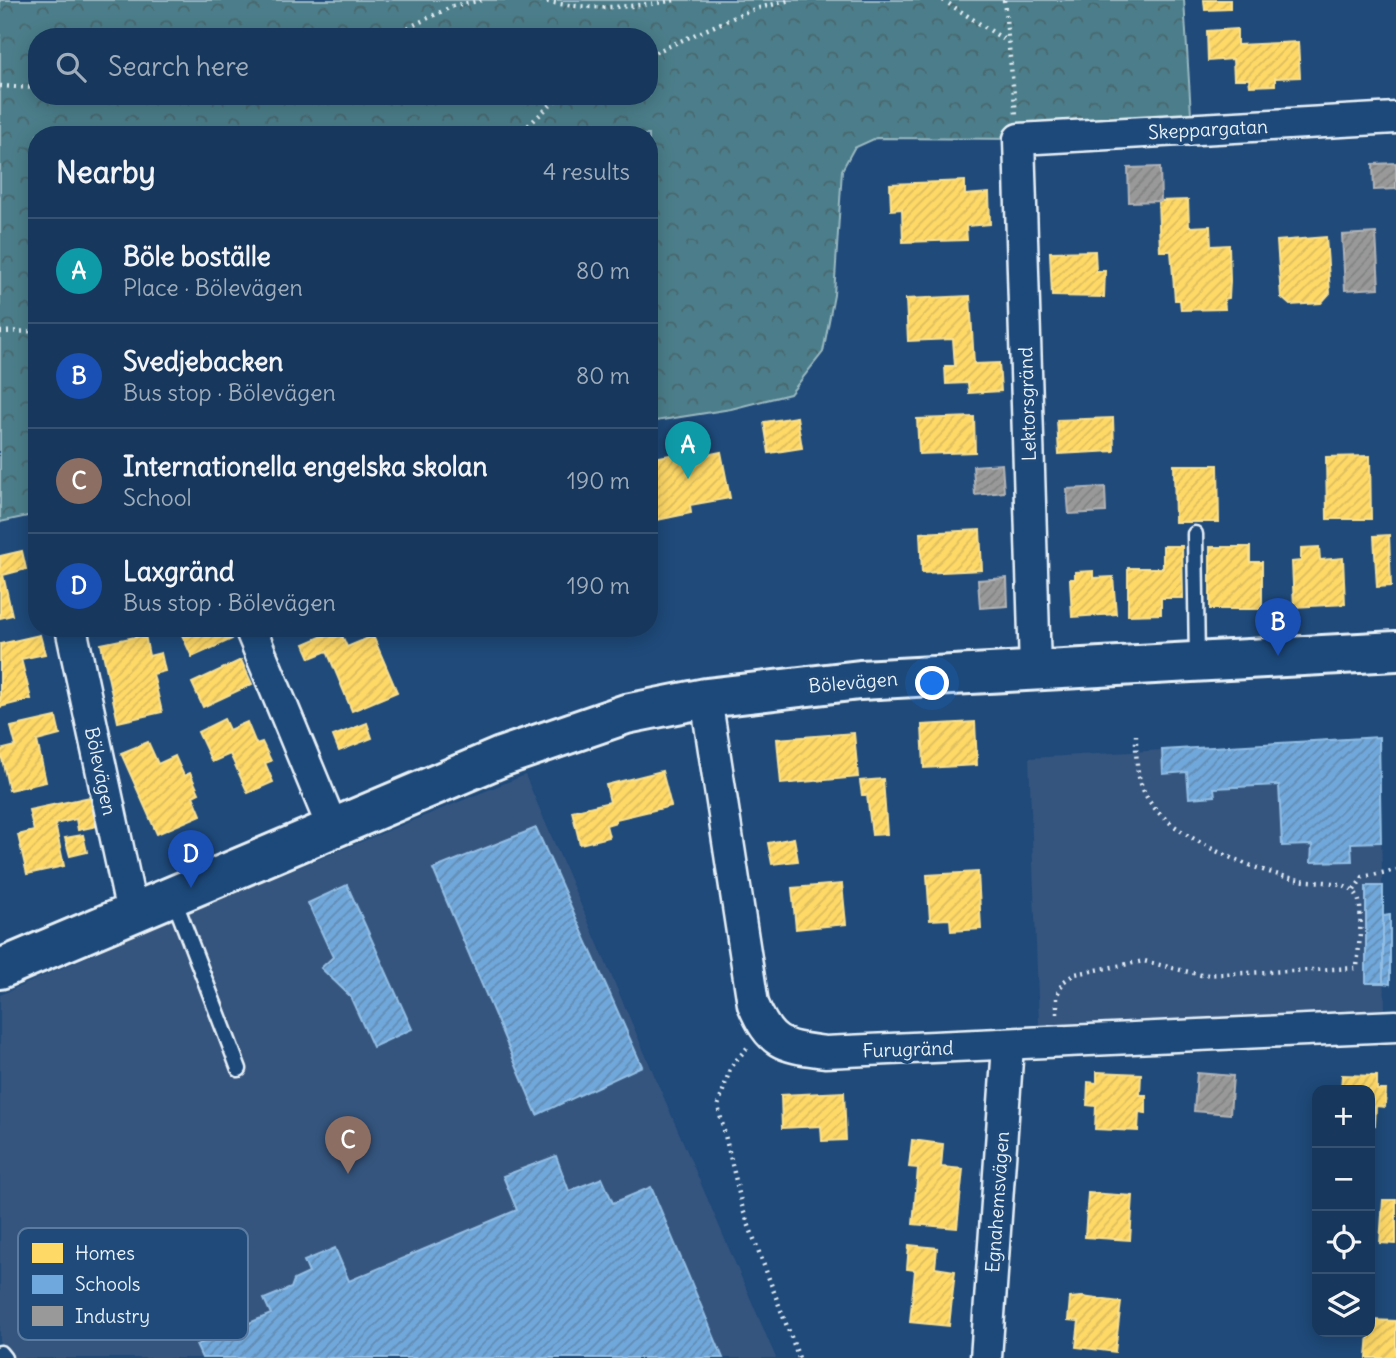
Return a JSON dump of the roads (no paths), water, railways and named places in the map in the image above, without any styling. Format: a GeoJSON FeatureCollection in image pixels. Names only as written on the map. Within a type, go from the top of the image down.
{"type":"FeatureCollection","features":[{"type":"Feature","properties":{"kind":"street","name":"Skeppargatan"},"geometry":{"type":"LineString","coordinates":[[1019,139],[1396,118]]}},
{"type":"Feature","properties":{"kind":"street","name":"Lektorsgränd"},"geometry":{"type":"LineString","coordinates":[[1019,139],[1035,669]]}},
{"type":"Feature","properties":{"kind":"street","name":"Bölevägen"},"geometry":{"type":"LineString","coordinates":[[73,637],[132,913]]}},
{"type":"Feature","properties":{"kind":"street"},"geometry":{"type":"LineString","coordinates":[[254,637],[333,828]]}},
{"type":"Feature","properties":{"kind":"street","name":"Bölevägen"},"geometry":{"type":"LineString","coordinates":[[0,969],[501,757],[626,714],[706,698],[860,680],[1396,651]]}},
{"type":"Feature","properties":{"kind":"street","name":"Furugränd"},"geometry":{"type":"LineString","coordinates":[[706,698],[752,1004],[763,1028],[786,1047],[825,1052],[1008,1046],[1396,1026]]}},
{"type":"Feature","properties":{"kind":"street","name":"Egnahemsvägen"},"geometry":{"type":"LineString","coordinates":[[986,1358],[1008,1046]]}},
{"type":"Feature","properties":{"kind":"lane"},"geometry":{"type":"LineString","coordinates":[[1195,534],[1197,661]]}},
{"type":"Feature","properties":{"kind":"lane"},"geometry":{"type":"LineString","coordinates":[[172,896],[239,1069]]}},
{"type":"Feature","properties":{"kind":"lane"},"geometry":{"type":"LineString","coordinates":[[0,1353],[4,1358]]}},
{"type":"Feature","properties":{"kind":"place","name":"Böle boställe"},"geometry":{"type":"Point","coordinates":[688,479]}},
{"type":"Feature","properties":{"kind":"place","name":"Svedjebacken"},"geometry":{"type":"Point","coordinates":[1278,656]}},
{"type":"Feature","properties":{"kind":"place","name":"Laxgränd"},"geometry":{"type":"Point","coordinates":[191,888]}},
{"type":"Feature","properties":{"kind":"place","name":"Internationella engelska skolan"},"geometry":{"type":"Point","coordinates":[348,1174]}}]}
